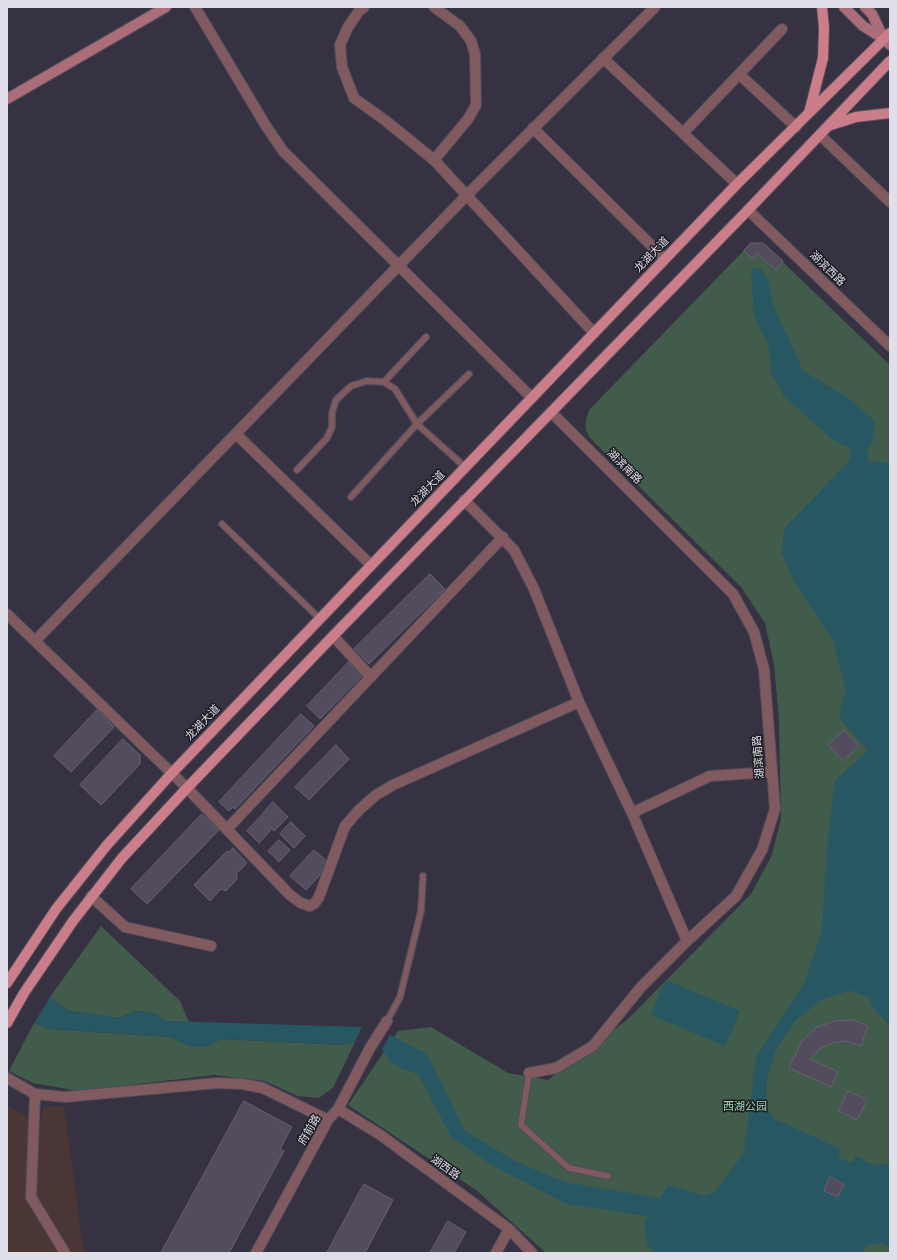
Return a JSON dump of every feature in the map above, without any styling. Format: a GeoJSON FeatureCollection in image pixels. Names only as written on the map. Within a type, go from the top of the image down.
{"type":"FeatureCollection","features":[{"type":"Feature","properties":{"kind":"main road"},"geometry":{"type":"LineString","coordinates":[[808,115],[823,58],[824,28],[822,7]]}},
{"type":"Feature","properties":{"kind":"main road","name":"龙湖大道"},"geometry":{"type":"LineString","coordinates":[[9,977],[56,909],[107,845],[172,773],[737,184],[888,39]]}},
{"type":"Feature","properties":{"kind":"main road"},"geometry":{"type":"LineString","coordinates":[[7,1022],[24,993],[91,896],[122,858],[187,788],[464,500],[748,210],[890,61]]}},
{"type":"Feature","properties":{"kind":"main road"},"geometry":{"type":"LineString","coordinates":[[829,125],[856,117],[890,113]]}},
{"type":"Feature","properties":{"kind":"street"},"geometry":{"type":"LineString","coordinates":[[7,99],[166,7]]}},
{"type":"Feature","properties":{"kind":"street"},"geometry":{"type":"LineString","coordinates":[[195,7],[262,120],[283,151],[532,398]]}},
{"type":"Feature","properties":{"kind":"street"},"geometry":{"type":"LineString","coordinates":[[364,7],[359,11],[340,44],[342,67],[354,98],[386,121],[434,160],[594,333]]}},
{"type":"Feature","properties":{"kind":"street"},"geometry":{"type":"LineString","coordinates":[[434,7],[460,26],[472,41],[475,54],[476,105],[468,119],[434,160]]}},
{"type":"Feature","properties":{"kind":"street"},"geometry":{"type":"LineString","coordinates":[[35,641],[467,195],[655,7]]}},
{"type":"Feature","properties":{"kind":"street"},"geometry":{"type":"LineString","coordinates":[[844,7],[863,26],[888,39]]}},
{"type":"Feature","properties":{"kind":"street"},"geometry":{"type":"LineString","coordinates":[[865,7],[872,14],[888,39]]}},
{"type":"Feature","properties":{"kind":"street"},"geometry":{"type":"LineString","coordinates":[[683,133],[782,29]]}},
{"type":"Feature","properties":{"kind":"street"},"geometry":{"type":"LineString","coordinates":[[603,58],[737,184]]}},
{"type":"Feature","properties":{"kind":"street"},"geometry":{"type":"LineString","coordinates":[[739,74],[796,127]]}},
{"type":"Feature","properties":{"kind":"street"},"geometry":{"type":"LineString","coordinates":[[534,128],[665,259]]}},
{"type":"Feature","properties":{"kind":"street"},"geometry":{"type":"LineString","coordinates":[[820,135],[890,202]]}},
{"type":"Feature","properties":{"kind":"street","name":"湖滨西路"},"geometry":{"type":"LineString","coordinates":[[748,210],[890,346]]}},
{"type":"Feature","properties":{"kind":"street","name":"湖滨南路"},"geometry":{"type":"LineString","coordinates":[[529,1073],[556,1068],[593,1046],[641,987],[687,941],[736,896],[762,850],[775,808],[764,670],[754,632],[733,594],[551,412]]}},
{"type":"Feature","properties":{"kind":"street"},"geometry":{"type":"LineString","coordinates":[[236,434],[371,566]]}},
{"type":"Feature","properties":{"kind":"street"},"geometry":{"type":"LineString","coordinates":[[464,500],[503,537],[514,550],[534,589],[579,702],[632,813],[687,941]]}},
{"type":"Feature","properties":{"kind":"street"},"geometry":{"type":"LineString","coordinates":[[227,829],[503,537]]}},
{"type":"Feature","properties":{"kind":"street"},"geometry":{"type":"LineString","coordinates":[[7,614],[172,773],[290,895],[301,903],[310,906],[315,903],[319,897],[345,826],[358,810],[376,795],[393,785],[579,702]]}},
{"type":"Feature","properties":{"kind":"street"},"geometry":{"type":"LineString","coordinates":[[333,636],[371,677]]}},
{"type":"Feature","properties":{"kind":"street"},"geometry":{"type":"LineString","coordinates":[[632,813],[710,776],[772,772]]}},
{"type":"Feature","properties":{"kind":"street"},"geometry":{"type":"LineString","coordinates":[[91,896],[125,927],[211,946]]}},
{"type":"Feature","properties":{"kind":"street","name":"府前路"},"geometry":{"type":"LineString","coordinates":[[256,1253],[328,1120],[338,1109],[370,1048],[384,1026]]}},
{"type":"Feature","properties":{"kind":"street"},"geometry":{"type":"LineString","coordinates":[[7,1078],[35,1094],[66,1097],[217,1083],[242,1084],[263,1088],[328,1120]]}},
{"type":"Feature","properties":{"kind":"street"},"geometry":{"type":"LineString","coordinates":[[35,1094],[31,1197],[65,1253]]}},
{"type":"Feature","properties":{"kind":"street","name":"湖西路"},"geometry":{"type":"LineString","coordinates":[[338,1109],[378,1134],[509,1229],[531,1252]]}},
{"type":"Feature","properties":{"kind":"street"},"geometry":{"type":"LineString","coordinates":[[496,1253],[509,1229]]}},
{"type":"Feature","properties":{"kind":"lane"},"geometry":{"type":"LineString","coordinates":[[384,382],[426,338]]}},
{"type":"Feature","properties":{"kind":"lane"},"geometry":{"type":"LineString","coordinates":[[351,497],[417,424],[468,374]]}},
{"type":"Feature","properties":{"kind":"lane"},"geometry":{"type":"LineString","coordinates":[[297,470],[327,438],[332,427],[332,413],[336,400],[351,386],[367,381],[384,382],[395,389],[417,424],[465,467]]}},
{"type":"Feature","properties":{"kind":"lane"},"geometry":{"type":"LineString","coordinates":[[222,524],[320,619]]}},
{"type":"Feature","properties":{"kind":"lane"},"geometry":{"type":"LineString","coordinates":[[384,1026],[400,997],[421,911],[423,876]]}},
{"type":"Feature","properties":{"kind":"lane"},"geometry":{"type":"LineString","coordinates":[[529,1073],[521,1125],[569,1168],[608,1176]]}},
{"type":"Feature","properties":{"kind":"shaded area"},"geometry":{"type":"Polygon","coordinates":[[[7,1106],[40,1122],[43,1107],[64,1106],[84,1253],[7,1253],[7,1106]]]}},
{"type":"Feature","properties":{"kind":"green space","name":"西湖公园"},"geometry":{"type":"Polygon","coordinates":[[[751,243],[763,243],[890,365],[890,1253],[546,1253],[476,1190],[348,1105],[398,1031],[431,1027],[508,1073],[548,1080],[628,1019],[751,894],[772,855],[781,818],[779,720],[774,664],[765,623],[741,587],[591,439],[586,428],[586,419],[589,410],[751,243]]]}},
{"type":"Feature","properties":{"kind":"green space"},"geometry":{"type":"Polygon","coordinates":[[[101,926],[180,1001],[189,1022],[166,1021],[155,1014],[137,1011],[118,1018],[69,1011],[50,997],[101,926]]]}},
{"type":"Feature","properties":{"kind":"green space"},"geometry":{"type":"Polygon","coordinates":[[[34,1023],[49,1029],[171,1037],[192,1047],[204,1047],[221,1039],[343,1045],[355,1042],[333,1088],[319,1098],[297,1096],[265,1081],[214,1075],[79,1091],[33,1083],[9,1071],[34,1023]]]}},
{"type":"Feature","properties":{"kind":"water"},"geometry":{"type":"Polygon","coordinates":[[[760,268],[769,281],[773,305],[803,371],[847,397],[875,421],[873,440],[867,450],[869,461],[890,463],[890,1026],[871,1005],[870,998],[852,991],[821,1000],[795,1021],[776,1049],[767,1079],[766,1105],[773,1118],[840,1149],[838,1158],[852,1163],[856,1156],[873,1165],[890,1163],[890,1247],[881,1243],[867,1245],[862,1253],[656,1253],[648,1247],[644,1224],[648,1216],[567,1204],[493,1166],[451,1137],[419,1075],[392,1064],[382,1049],[355,1042],[344,1045],[221,1039],[204,1047],[192,1047],[171,1037],[49,1029],[34,1023],[7,994],[50,997],[69,1011],[118,1018],[137,1011],[155,1014],[166,1021],[362,1027],[390,1035],[427,1054],[465,1131],[517,1162],[564,1182],[660,1198],[668,1185],[704,1196],[715,1192],[744,1153],[756,1057],[805,982],[822,930],[828,838],[835,781],[868,750],[839,718],[846,690],[833,640],[794,581],[782,554],[784,529],[850,460],[850,448],[833,440],[784,396],[771,372],[769,347],[754,315],[751,269],[760,268]]]}},
{"type":"Feature","properties":{"kind":"water"},"geometry":{"type":"Polygon","coordinates":[[[666,980],[740,1011],[725,1046],[651,1015],[666,980]]]}},
{"type":"Feature","properties":{"kind":"pier"},"geometry":{"type":"Polygon","coordinates":[[[7,992],[50,997],[33,1025],[7,1023],[7,992]]]}},
{"type":"Feature","properties":{"kind":"pier"},"geometry":{"type":"Polygon","coordinates":[[[362,1027],[390,1035],[382,1049],[355,1042],[362,1027]]]}},
{"type":"Feature","properties":{"kind":"building"},"geometry":{"type":"Polygon","coordinates":[[[751,243],[763,243],[783,261],[776,270],[757,253],[753,259],[744,251],[751,243]]]}},
{"type":"Feature","properties":{"kind":"building"},"geometry":{"type":"Polygon","coordinates":[[[430,574],[445,589],[369,664],[354,649],[430,574]]]}},
{"type":"Feature","properties":{"kind":"building"},"geometry":{"type":"Polygon","coordinates":[[[349,662],[363,675],[320,719],[307,706],[349,662]]]}},
{"type":"Feature","properties":{"kind":"building"},"geometry":{"type":"Polygon","coordinates":[[[97,710],[114,727],[71,772],[54,756],[97,710]]]}},
{"type":"Feature","properties":{"kind":"building"},"geometry":{"type":"Polygon","coordinates":[[[301,714],[314,726],[235,809],[233,807],[229,811],[219,802],[301,714]]]}},
{"type":"Feature","properties":{"kind":"building"},"geometry":{"type":"Polygon","coordinates":[[[844,730],[859,746],[843,761],[828,745],[844,730]]]}},
{"type":"Feature","properties":{"kind":"building"},"geometry":{"type":"Polygon","coordinates":[[[123,739],[140,755],[140,764],[101,805],[80,785],[123,739]]]}},
{"type":"Feature","properties":{"kind":"building"},"geometry":{"type":"Polygon","coordinates":[[[336,745],[349,759],[309,800],[295,787],[336,745]]]}},
{"type":"Feature","properties":{"kind":"building"},"geometry":{"type":"Polygon","coordinates":[[[273,802],[288,817],[274,831],[260,817],[273,802]]]}},
{"type":"Feature","properties":{"kind":"building"},"geometry":{"type":"Polygon","coordinates":[[[202,814],[219,830],[147,904],[131,889],[202,814]]]}},
{"type":"Feature","properties":{"kind":"building"},"geometry":{"type":"Polygon","coordinates":[[[259,818],[271,830],[259,843],[247,831],[259,818]]]}},
{"type":"Feature","properties":{"kind":"building"},"geometry":{"type":"Polygon","coordinates":[[[291,822],[305,836],[294,848],[280,834],[291,822]]]}},
{"type":"Feature","properties":{"kind":"building"},"geometry":{"type":"Polygon","coordinates":[[[279,840],[290,850],[279,862],[268,851],[279,840]]]}},
{"type":"Feature","properties":{"kind":"building"},"geometry":{"type":"Polygon","coordinates":[[[233,848],[247,863],[236,874],[237,879],[226,891],[221,889],[210,901],[194,885],[227,851],[229,852],[233,848]]]}},
{"type":"Feature","properties":{"kind":"building"},"geometry":{"type":"Polygon","coordinates":[[[314,850],[330,864],[306,890],[290,876],[314,850]]]}},
{"type":"Feature","properties":{"kind":"building"},"geometry":{"type":"Polygon","coordinates":[[[853,1020],[868,1026],[861,1046],[846,1041],[832,1043],[819,1049],[810,1059],[838,1072],[831,1087],[789,1068],[802,1041],[817,1027],[835,1021],[853,1020]]]}},
{"type":"Feature","properties":{"kind":"building"},"geometry":{"type":"Polygon","coordinates":[[[848,1091],[867,1100],[857,1120],[839,1111],[848,1091]]]}},
{"type":"Feature","properties":{"kind":"building"},"geometry":{"type":"Polygon","coordinates":[[[244,1101],[292,1127],[280,1149],[284,1151],[229,1253],[161,1253],[244,1101]]]}},
{"type":"Feature","properties":{"kind":"building"},"geometry":{"type":"Polygon","coordinates":[[[830,1177],[844,1184],[838,1197],[824,1191],[830,1177]]]}},
{"type":"Feature","properties":{"kind":"building"},"geometry":{"type":"Polygon","coordinates":[[[364,1184],[393,1200],[365,1253],[327,1253],[364,1184]]]}},
{"type":"Feature","properties":{"kind":"building"},"geometry":{"type":"Polygon","coordinates":[[[448,1221],[466,1232],[454,1253],[430,1253],[448,1221]]]}}]}
